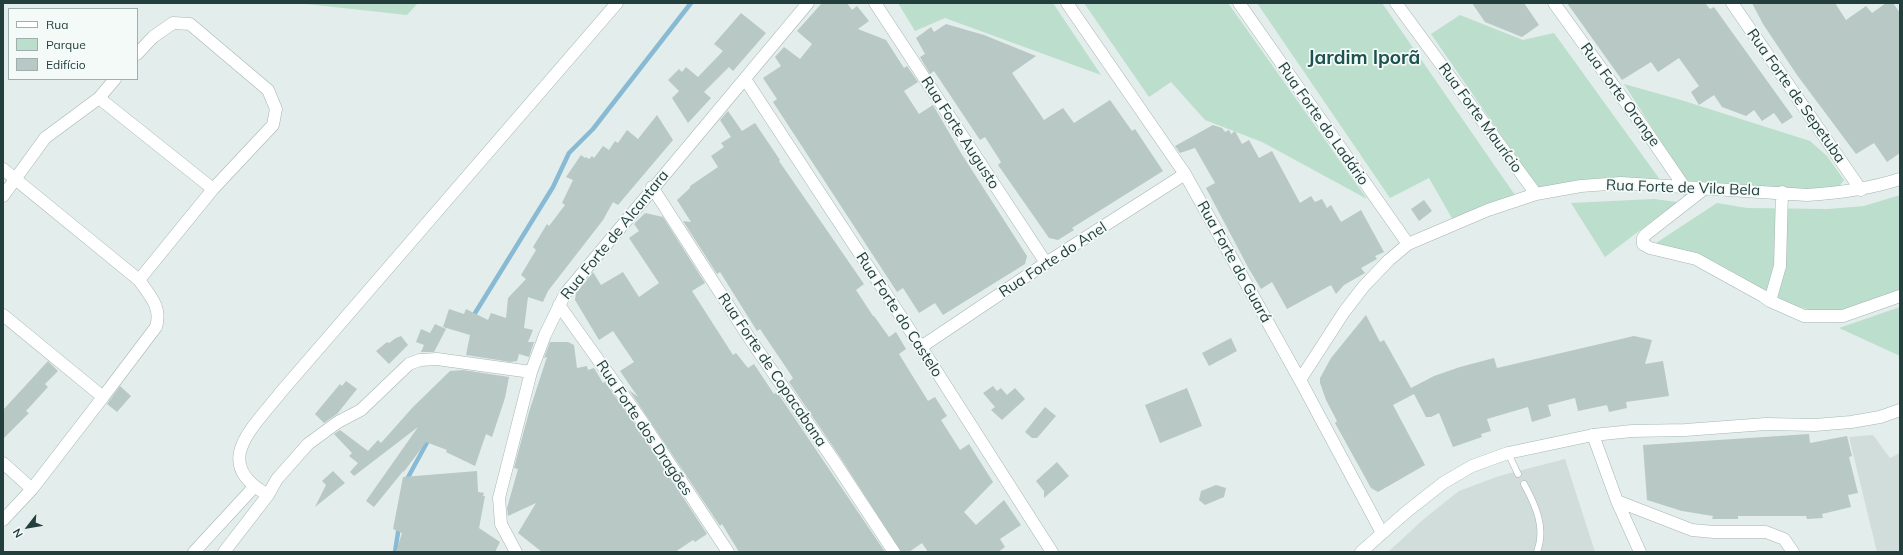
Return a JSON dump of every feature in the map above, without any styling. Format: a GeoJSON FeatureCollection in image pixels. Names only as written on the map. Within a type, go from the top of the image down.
{"type":"FeatureCollection","features":[{"type":"Feature","properties":{"kind":"street"},"geometry":{"type":"LineString","coordinates":[[268,495],[254,487],[246,480],[240,468],[238,454],[248,435],[281,392],[617,3]]}},
{"type":"Feature","properties":{"kind":"street","name":"Rua Forte de Alcantara"},"geometry":{"type":"LineString","coordinates":[[516,552],[501,524],[499,498],[531,372],[558,306],[565,294],[652,187],[808,3]]}},
{"type":"Feature","properties":{"kind":"street","name":"Rua Forte Augusto"},"geometry":{"type":"LineString","coordinates":[[875,3],[1046,263]]}},
{"type":"Feature","properties":{"kind":"street","name":"Rua Forte do Guará"},"geometry":{"type":"LineString","coordinates":[[1067,3],[1186,174],[1382,532]]}},
{"type":"Feature","properties":{"kind":"street","name":"Rua Forte do Ladário"},"geometry":{"type":"LineString","coordinates":[[1239,3],[1408,244]]}},
{"type":"Feature","properties":{"kind":"street","name":"Rua Forte Maurício"},"geometry":{"type":"LineString","coordinates":[[1396,3],[1536,194]]}},
{"type":"Feature","properties":{"kind":"street","name":"Rua Forte Orange"},"geometry":{"type":"LineString","coordinates":[[1554,3],[1642,125],[1685,188]]}},
{"type":"Feature","properties":{"kind":"street","name":"Rua Forte de Sepetuba"},"geometry":{"type":"LineString","coordinates":[[1732,3],[1861,190]]}},
{"type":"Feature","properties":{"kind":"street"},"geometry":{"type":"LineString","coordinates":[[138,53],[153,37],[173,22],[190,24],[268,90],[276,109],[273,126],[213,189],[139,280]]}},
{"type":"Feature","properties":{"kind":"street","name":"Rua Forte do Castelo"},"geometry":{"type":"LineString","coordinates":[[745,79],[921,347],[1052,552]]}},
{"type":"Feature","properties":{"kind":"street"},"geometry":{"type":"LineString","coordinates":[[3,196],[45,138],[99,98],[114,80]]}},
{"type":"Feature","properties":{"kind":"street"},"geometry":{"type":"LineString","coordinates":[[99,98],[213,189]]}},
{"type":"Feature","properties":{"kind":"street"},"geometry":{"type":"LineString","coordinates":[[3,169],[139,280],[155,304],[159,316],[156,327],[103,397],[32,489],[3,520]]}},
{"type":"Feature","properties":{"kind":"street","name":"Rua Forte do Anel"},"geometry":{"type":"LineString","coordinates":[[921,347],[1046,263],[1186,174]]}},
{"type":"Feature","properties":{"kind":"street","name":"Rua Forte de Vila Bela"},"geometry":{"type":"LineString","coordinates":[[1300,380],[1344,312],[1364,286],[1408,244],[1455,223],[1536,194],[1581,186],[1620,183],[1685,188],[1821,194],[1861,190],[1900,179]]}},
{"type":"Feature","properties":{"kind":"street","name":"Rua Forte de Copacabana"},"geometry":{"type":"LineString","coordinates":[[652,187],[750,340],[894,552]]}},
{"type":"Feature","properties":{"kind":"street"},"geometry":{"type":"LineString","coordinates":[[1704,189],[1645,235],[1643,238],[1643,244],[1650,248],[1696,259],[1764,296],[1770,301],[1804,316],[1843,316],[1900,296]]}},
{"type":"Feature","properties":{"kind":"street"},"geometry":{"type":"LineString","coordinates":[[1770,301],[1780,266],[1782,192]]}},
{"type":"Feature","properties":{"kind":"street","name":"Rua Forte dos Dragões"},"geometry":{"type":"LineString","coordinates":[[558,306],[640,417],[728,552]]}},
{"type":"Feature","properties":{"kind":"street"},"geometry":{"type":"LineString","coordinates":[[3,315],[103,397]]}},
{"type":"Feature","properties":{"kind":"street"},"geometry":{"type":"LineString","coordinates":[[224,552],[268,495],[277,479],[308,444],[338,422],[361,410],[409,364],[420,360],[437,359],[531,372]]}},
{"type":"Feature","properties":{"kind":"street"},"geometry":{"type":"LineString","coordinates":[[1361,552],[1382,532],[1443,483],[1472,466],[1508,453],[1593,435],[1632,431],[1686,430],[1766,424],[1851,422],[1900,410]]}},
{"type":"Feature","properties":{"kind":"street"},"geometry":{"type":"LineString","coordinates":[[1593,435],[1617,501],[1640,552]]}},
{"type":"Feature","properties":{"kind":"street"},"geometry":{"type":"LineString","coordinates":[[3,463],[32,489]]}},
{"type":"Feature","properties":{"kind":"street"},"geometry":{"type":"LineString","coordinates":[[194,552],[254,487]]}},
{"type":"Feature","properties":{"kind":"street"},"geometry":{"type":"LineString","coordinates":[[1617,501],[1692,530],[1714,532],[1766,532],[1784,539],[1793,552]]}},
{"type":"Feature","properties":{"kind":"lane"},"geometry":{"type":"LineString","coordinates":[[1508,453],[1518,474]]}},
{"type":"Feature","properties":{"kind":"lane"},"geometry":{"type":"LineString","coordinates":[[1524,484],[1538,514],[1542,530],[1537,552]]}},
{"type":"Feature","properties":{"kind":"shaded area"},"geometry":{"type":"Polygon","coordinates":[[[1873,435],[1890,458],[1900,453],[1900,552],[1877,552],[1849,437],[1873,435]]]}},
{"type":"Feature","properties":{"kind":"shaded area"},"geometry":{"type":"Polygon","coordinates":[[[1565,459],[1595,552],[1388,552],[1425,518],[1459,491],[1499,476],[1565,459]]]}},
{"type":"Feature","properties":{"kind":"green space"},"geometry":{"type":"Polygon","coordinates":[[[297,3],[418,3],[407,15],[297,3]]]}},
{"type":"Feature","properties":{"kind":"green space"},"geometry":{"type":"Polygon","coordinates":[[[898,3],[1053,3],[1101,75],[945,18],[915,31],[898,3]]]}},
{"type":"Feature","properties":{"kind":"green space"},"geometry":{"type":"Polygon","coordinates":[[[1084,3],[1228,3],[1367,199],[1262,142],[1205,120],[1171,82],[1149,97],[1084,3]]]}},
{"type":"Feature","properties":{"kind":"green space"},"geometry":{"type":"Polygon","coordinates":[[[1257,3],[1382,3],[1517,198],[1453,220],[1429,178],[1390,198],[1257,3]]]}},
{"type":"Feature","properties":{"kind":"green space"},"geometry":{"type":"Polygon","coordinates":[[[1460,15],[1523,40],[1554,33],[1661,181],[1539,190],[1431,34],[1460,15]]]}},
{"type":"Feature","properties":{"kind":"green space"},"geometry":{"type":"Polygon","coordinates":[[[1624,84],[1681,100],[1810,141],[1827,156],[1844,180],[1838,188],[1802,190],[1687,182],[1624,84]]]}},
{"type":"Feature","properties":{"kind":"green space"},"geometry":{"type":"Polygon","coordinates":[[[1900,195],[1900,290],[1841,311],[1813,311],[1790,304],[1711,260],[1656,243],[1717,203],[1747,208],[1828,209],[1864,206],[1900,195]]]}},
{"type":"Feature","properties":{"kind":"green space"},"geometry":{"type":"Polygon","coordinates":[[[1654,199],[1677,202],[1605,257],[1571,203],[1654,199]]]}},
{"type":"Feature","properties":{"kind":"green space"},"geometry":{"type":"Polygon","coordinates":[[[1900,307],[1900,356],[1839,328],[1900,307]]]}},
{"type":"Feature","properties":{"kind":"building"},"geometry":{"type":"Polygon","coordinates":[[[822,3],[847,3],[852,10],[857,6],[869,21],[858,29],[886,40],[904,68],[907,66],[918,82],[904,91],[919,114],[933,105],[961,153],[1027,256],[1025,264],[943,315],[935,303],[919,313],[903,288],[897,292],[773,102],[777,99],[763,78],[781,66],[775,57],[784,47],[800,59],[812,44],[797,31],[822,3]]]}},
{"type":"Feature","properties":{"kind":"building"},"geometry":{"type":"Polygon","coordinates":[[[1472,3],[1524,3],[1539,25],[1522,37],[1485,22],[1472,3]]]}},
{"type":"Feature","properties":{"kind":"building"},"geometry":{"type":"Polygon","coordinates":[[[1567,3],[1705,3],[1710,9],[1714,7],[1793,117],[1782,124],[1774,113],[1762,121],[1754,110],[1746,116],[1722,107],[1714,95],[1699,105],[1691,92],[1699,86],[1679,58],[1658,72],[1651,62],[1622,80],[1567,3]]]}},
{"type":"Feature","properties":{"kind":"building"},"geometry":{"type":"Polygon","coordinates":[[[1752,3],[1835,3],[1846,20],[1866,6],[1872,13],[1886,3],[1893,3],[1900,13],[1900,153],[1887,162],[1874,143],[1856,154],[1797,75],[1763,24],[1752,3]]]}},
{"type":"Feature","properties":{"kind":"building"},"geometry":{"type":"Polygon","coordinates":[[[741,13],[766,33],[733,71],[729,67],[704,92],[711,98],[688,123],[672,98],[679,91],[668,80],[679,69],[682,72],[686,67],[698,77],[723,51],[714,44],[741,13]]]}},
{"type":"Feature","properties":{"kind":"building"},"geometry":{"type":"Polygon","coordinates":[[[946,24],[984,35],[1036,56],[1012,73],[1044,120],[1063,108],[1074,123],[1110,100],[1132,131],[1135,129],[1163,171],[1072,228],[1074,230],[1058,240],[1049,238],[998,165],[1001,162],[985,137],[980,140],[934,71],[930,74],[920,57],[925,54],[916,38],[931,27],[934,32],[946,24]]]}},
{"type":"Feature","properties":{"kind":"building"},"geometry":{"type":"Polygon","coordinates":[[[728,111],[742,131],[755,123],[780,160],[779,161],[864,284],[856,290],[873,316],[889,337],[896,332],[906,349],[899,354],[928,401],[935,397],[947,416],[941,420],[960,450],[969,444],[993,482],[964,512],[976,525],[1004,500],[1021,525],[1000,539],[1005,547],[998,552],[928,552],[922,543],[909,552],[901,552],[840,457],[789,382],[793,378],[760,329],[757,331],[720,272],[717,274],[683,221],[691,222],[677,200],[690,188],[690,186],[718,167],[711,156],[724,147],[721,143],[731,137],[720,120],[728,111]]]}},
{"type":"Feature","properties":{"kind":"building"},"geometry":{"type":"Polygon","coordinates":[[[657,115],[673,140],[618,205],[613,202],[603,220],[548,291],[543,302],[528,297],[524,328],[533,330],[528,342],[534,342],[529,357],[519,354],[517,361],[511,362],[466,355],[470,335],[443,327],[449,309],[464,314],[466,309],[488,320],[491,313],[506,318],[508,298],[526,279],[521,275],[536,250],[533,247],[547,224],[549,226],[565,205],[562,203],[573,180],[566,177],[581,155],[589,159],[592,156],[594,158],[603,146],[609,150],[615,141],[618,143],[627,130],[638,139],[657,115]]]}},
{"type":"Feature","properties":{"kind":"building"},"geometry":{"type":"Polygon","coordinates":[[[1213,125],[1222,128],[1225,132],[1229,130],[1231,134],[1235,131],[1242,144],[1249,140],[1259,158],[1272,151],[1300,203],[1311,196],[1315,202],[1322,199],[1327,208],[1331,205],[1341,222],[1361,210],[1384,252],[1375,256],[1377,259],[1361,268],[1365,273],[1344,285],[1336,294],[1331,285],[1287,309],[1272,282],[1261,289],[1249,269],[1206,188],[1215,183],[1195,148],[1180,153],[1175,146],[1213,125]]]}},
{"type":"Feature","properties":{"kind":"building"},"geometry":{"type":"Polygon","coordinates":[[[1424,200],[1432,211],[1419,221],[1411,209],[1424,200]]]}},
{"type":"Feature","properties":{"kind":"building"},"geometry":{"type":"Polygon","coordinates":[[[645,213],[663,217],[705,283],[692,291],[733,355],[736,353],[748,368],[754,364],[774,394],[777,392],[885,552],[739,552],[722,524],[720,526],[629,390],[638,397],[620,371],[634,362],[613,331],[599,340],[575,300],[576,293],[593,272],[601,285],[623,272],[639,297],[659,283],[629,238],[639,231],[634,224],[645,213]]]}},
{"type":"Feature","properties":{"kind":"building"},"geometry":{"type":"Polygon","coordinates":[[[1366,315],[1380,342],[1384,340],[1411,388],[1434,376],[1494,358],[1497,368],[1634,336],[1652,340],[1645,364],[1663,361],[1669,396],[1626,402],[1627,408],[1609,412],[1607,405],[1578,411],[1575,398],[1548,405],[1551,416],[1532,422],[1528,407],[1487,419],[1491,431],[1481,434],[1482,437],[1453,447],[1439,413],[1431,417],[1426,417],[1414,394],[1393,405],[1425,465],[1378,492],[1371,488],[1335,423],[1337,421],[1326,400],[1320,383],[1320,378],[1331,358],[1366,315]]]}},
{"type":"Feature","properties":{"kind":"building"},"geometry":{"type":"Polygon","coordinates":[[[435,324],[446,329],[434,352],[421,352],[424,345],[416,342],[421,329],[430,333],[435,324]]]}},
{"type":"Feature","properties":{"kind":"building"},"geometry":{"type":"Polygon","coordinates":[[[401,336],[408,345],[389,364],[376,351],[387,342],[389,343],[401,336]]]}},
{"type":"Feature","properties":{"kind":"building"},"geometry":{"type":"Polygon","coordinates":[[[1231,338],[1237,351],[1209,366],[1202,353],[1231,338]]]}},
{"type":"Feature","properties":{"kind":"building"},"geometry":{"type":"Polygon","coordinates":[[[550,342],[568,342],[574,345],[577,368],[587,366],[588,370],[594,368],[603,383],[605,382],[633,421],[707,534],[695,542],[693,540],[675,552],[542,552],[518,533],[536,503],[508,516],[507,508],[518,469],[514,468],[529,412],[547,357],[544,358],[550,342]]]}},
{"type":"Feature","properties":{"kind":"building"},"geometry":{"type":"Polygon","coordinates":[[[48,361],[58,371],[45,384],[48,387],[26,411],[29,413],[3,439],[3,410],[48,361]]]}},
{"type":"Feature","properties":{"kind":"building"},"geometry":{"type":"Polygon","coordinates":[[[463,370],[509,377],[505,398],[492,437],[486,434],[475,466],[446,452],[447,450],[426,442],[403,473],[404,470],[374,507],[366,501],[418,427],[354,476],[350,472],[358,463],[349,456],[352,453],[334,434],[340,430],[368,451],[378,440],[381,443],[413,407],[450,371],[463,370]]]}},
{"type":"Feature","properties":{"kind":"building"},"geometry":{"type":"Polygon","coordinates":[[[346,381],[357,389],[337,414],[324,423],[315,414],[340,384],[342,386],[346,381]]]}},
{"type":"Feature","properties":{"kind":"building"},"geometry":{"type":"Polygon","coordinates":[[[120,386],[131,396],[117,412],[107,404],[120,386]]]}},
{"type":"Feature","properties":{"kind":"building"},"geometry":{"type":"Polygon","coordinates":[[[993,386],[997,391],[1001,388],[1007,395],[1015,388],[1025,399],[1002,420],[991,410],[995,407],[983,393],[993,386]]]}},
{"type":"Feature","properties":{"kind":"building"},"geometry":{"type":"Polygon","coordinates":[[[1187,388],[1202,426],[1160,443],[1145,405],[1187,388]]]}},
{"type":"Feature","properties":{"kind":"building"},"geometry":{"type":"Polygon","coordinates":[[[1045,407],[1056,416],[1037,438],[1032,438],[1025,432],[1045,407]]]}},
{"type":"Feature","properties":{"kind":"building"},"geometry":{"type":"Polygon","coordinates":[[[1809,434],[1810,443],[1847,436],[1852,456],[1849,457],[1858,493],[1848,495],[1851,507],[1822,514],[1823,518],[1807,519],[1806,516],[1738,516],[1738,519],[1712,519],[1713,516],[1682,511],[1647,500],[1643,445],[1809,434]]]}},
{"type":"Feature","properties":{"kind":"building"},"geometry":{"type":"Polygon","coordinates":[[[1057,462],[1069,476],[1044,498],[1044,491],[1036,481],[1057,462]]]}},
{"type":"Feature","properties":{"kind":"building"},"geometry":{"type":"Polygon","coordinates":[[[333,471],[345,483],[315,507],[326,485],[322,481],[333,471]]]}},
{"type":"Feature","properties":{"kind":"building"},"geometry":{"type":"Polygon","coordinates":[[[477,471],[478,492],[484,493],[483,496],[485,496],[479,528],[500,542],[495,552],[396,552],[402,533],[393,529],[403,477],[477,471]]]}},
{"type":"Feature","properties":{"kind":"building"},"geometry":{"type":"Polygon","coordinates":[[[1216,485],[1226,488],[1224,497],[1205,505],[1199,500],[1201,491],[1216,485]]]}},
{"type":"Feature","properties":{"kind":"waterway"},"geometry":{"type":"LineString","coordinates":[[472,318],[553,187],[569,153],[593,129],[691,3]]}},
{"type":"Feature","properties":{"kind":"waterway"},"geometry":{"type":"LineString","coordinates":[[406,481],[430,437]]}},
{"type":"Feature","properties":{"kind":"waterway"},"geometry":{"type":"LineString","coordinates":[[395,552],[399,526]]}},
{"type":"Feature","properties":{"kind":"district","name":"Jardim Iporã"},"geometry":{"type":"Point","coordinates":[1364,58]}}]}
